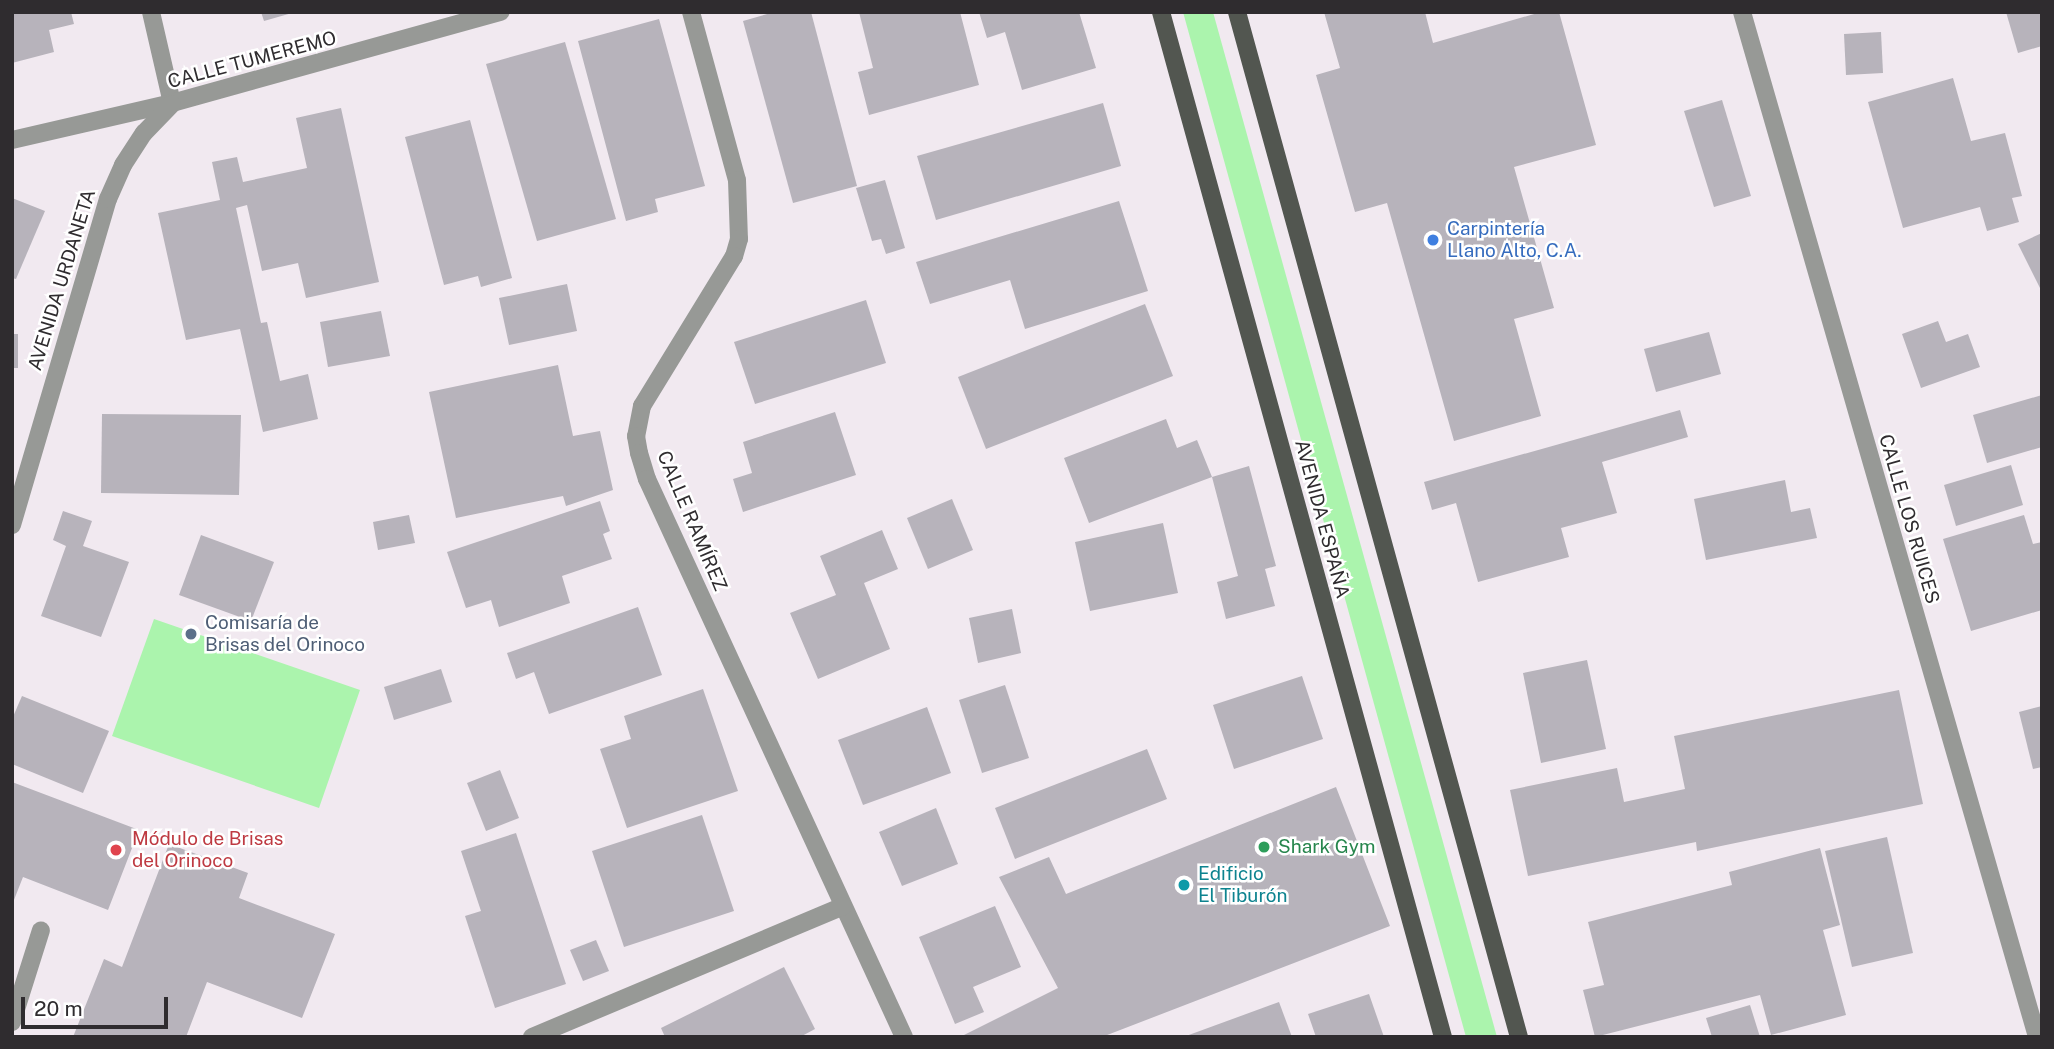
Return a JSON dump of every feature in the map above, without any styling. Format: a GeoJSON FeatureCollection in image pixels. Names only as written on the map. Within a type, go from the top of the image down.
{"type":"FeatureCollection","features":[{"type":"Feature","properties":{"kind":"main road","name":"AVENIDA ESPAÑA"},"geometry":{"type":"LineString","coordinates":[[1161,12],[1443,1037]]}},
{"type":"Feature","properties":{"kind":"main road"},"geometry":{"type":"LineString","coordinates":[[1237,12],[1519,1037]]}},
{"type":"Feature","properties":{"kind":"street"},"geometry":{"type":"LineString","coordinates":[[150,12],[172,103]]}},
{"type":"Feature","properties":{"kind":"street","name":"CALLE TUMEREMO"},"geometry":{"type":"LineString","coordinates":[[12,140],[172,103],[500,12]]}},
{"type":"Feature","properties":{"kind":"street","name":"CALLE RAMÍREZ"},"geometry":{"type":"LineString","coordinates":[[691,12],[737,180],[738,239],[728,265],[650,389],[638,419],[636,436],[647,479],[904,1037]]}},
{"type":"Feature","properties":{"kind":"street","name":"CALLE LOS RUICES"},"geometry":{"type":"LineString","coordinates":[[1742,12],[2037,1037]]}},
{"type":"Feature","properties":{"kind":"street","name":"AVENIDA URDANETA"},"geometry":{"type":"LineString","coordinates":[[12,525],[108,199],[123,165],[144,132],[172,103]]}},
{"type":"Feature","properties":{"kind":"street"},"geometry":{"type":"LineString","coordinates":[[533,1037],[843,906]]}},
{"type":"Feature","properties":{"kind":"street"},"geometry":{"type":"LineString","coordinates":[[12,1022],[41,930]]}},
{"type":"Feature","properties":{"kind":"green space"},"geometry":{"type":"Polygon","coordinates":[[[1183,12],[1213,12],[1497,1037],[1466,1037],[1183,12]]]}},
{"type":"Feature","properties":{"kind":"green space"},"geometry":{"type":"Polygon","coordinates":[[[154,619],[360,690],[319,808],[112,736],[154,619]]]}},
{"type":"Feature","properties":{"kind":"building"},"geometry":{"type":"Polygon","coordinates":[[[12,12],[71,12],[74,24],[49,30],[54,52],[12,63],[12,12]]]}},
{"type":"Feature","properties":{"kind":"building"},"geometry":{"type":"Polygon","coordinates":[[[261,12],[292,12],[292,13],[264,21],[261,12]]]}},
{"type":"Feature","properties":{"kind":"building"},"geometry":{"type":"Polygon","coordinates":[[[774,12],[811,12],[857,186],[793,203],[743,21],[774,12]]]}},
{"type":"Feature","properties":{"kind":"building"},"geometry":{"type":"Polygon","coordinates":[[[859,12],[960,12],[979,85],[869,115],[858,72],[873,68],[859,12]]]}},
{"type":"Feature","properties":{"kind":"building"},"geometry":{"type":"Polygon","coordinates":[[[979,12],[1079,12],[1096,68],[1022,90],[1005,32],[987,38],[979,12]]]}},
{"type":"Feature","properties":{"kind":"building"},"geometry":{"type":"Polygon","coordinates":[[[1324,12],[1425,12],[1433,43],[1541,12],[1559,12],[1596,145],[1514,167],[1554,308],[1514,319],[1541,416],[1454,441],[1387,203],[1355,212],[1316,75],[1340,68],[1324,12]]]}},
{"type":"Feature","properties":{"kind":"building"},"geometry":{"type":"Polygon","coordinates":[[[2006,12],[2042,12],[2042,46],[2018,53],[2006,12]]]}},
{"type":"Feature","properties":{"kind":"building"},"geometry":{"type":"Polygon","coordinates":[[[659,19],[705,186],[655,199],[658,212],[626,221],[578,41],[659,19]]]}},
{"type":"Feature","properties":{"kind":"building"},"geometry":{"type":"Polygon","coordinates":[[[1881,32],[1883,73],[1846,75],[1844,34],[1881,32]]]}},
{"type":"Feature","properties":{"kind":"building"},"geometry":{"type":"Polygon","coordinates":[[[565,42],[616,219],[537,241],[486,64],[565,42]]]}},
{"type":"Feature","properties":{"kind":"building"},"geometry":{"type":"Polygon","coordinates":[[[1953,78],[1971,141],[2005,133],[2022,196],[2012,198],[2019,222],[1987,231],[1980,207],[1903,228],[1868,102],[1953,78]]]}},
{"type":"Feature","properties":{"kind":"building"},"geometry":{"type":"Polygon","coordinates":[[[1722,100],[1751,196],[1714,207],[1684,111],[1722,100]]]}},
{"type":"Feature","properties":{"kind":"building"},"geometry":{"type":"Polygon","coordinates":[[[1103,103],[1121,166],[936,220],[917,156],[1103,103]]]}},
{"type":"Feature","properties":{"kind":"building"},"geometry":{"type":"Polygon","coordinates":[[[341,108],[379,282],[306,298],[298,263],[262,271],[247,205],[236,208],[261,323],[267,322],[280,381],[308,374],[318,419],[263,432],[240,329],[186,340],[158,213],[220,200],[212,162],[237,157],[243,182],[307,168],[296,118],[341,108]]]}},
{"type":"Feature","properties":{"kind":"building"},"geometry":{"type":"Polygon","coordinates":[[[470,120],[512,278],[481,287],[478,276],[444,285],[405,137],[470,120]]]}},
{"type":"Feature","properties":{"kind":"building"},"geometry":{"type":"Polygon","coordinates":[[[885,180],[905,248],[886,254],[881,239],[872,241],[856,188],[885,180]]]}},
{"type":"Feature","properties":{"kind":"building"},"geometry":{"type":"Polygon","coordinates":[[[12,198],[45,211],[16,279],[12,278],[12,198]]]}},
{"type":"Feature","properties":{"kind":"building"},"geometry":{"type":"Polygon","coordinates":[[[1119,201],[1148,291],[1025,329],[1010,280],[930,304],[916,262],[1119,201]]]}},
{"type":"Feature","properties":{"kind":"building"},"geometry":{"type":"Polygon","coordinates":[[[2042,233],[2042,292],[2018,244],[2042,233]]]}},
{"type":"Feature","properties":{"kind":"building"},"geometry":{"type":"Polygon","coordinates":[[[567,284],[577,331],[509,345],[499,298],[567,284]]]}},
{"type":"Feature","properties":{"kind":"building"},"geometry":{"type":"Polygon","coordinates":[[[866,300],[886,363],[755,404],[734,342],[866,300]]]}},
{"type":"Feature","properties":{"kind":"building"},"geometry":{"type":"Polygon","coordinates":[[[1145,304],[1173,376],[986,449],[958,377],[1145,304]]]}},
{"type":"Feature","properties":{"kind":"building"},"geometry":{"type":"Polygon","coordinates":[[[381,311],[390,356],[328,367],[320,322],[381,311]]]}},
{"type":"Feature","properties":{"kind":"building"},"geometry":{"type":"Polygon","coordinates":[[[1938,321],[1946,342],[1968,334],[1980,367],[1921,388],[1902,334],[1938,321]]]}},
{"type":"Feature","properties":{"kind":"building"},"geometry":{"type":"Polygon","coordinates":[[[1709,332],[1721,374],[1656,392],[1644,349],[1709,332]]]}},
{"type":"Feature","properties":{"kind":"building"},"geometry":{"type":"Polygon","coordinates":[[[12,334],[18,334],[18,368],[12,368],[12,334]]]}},
{"type":"Feature","properties":{"kind":"building"},"geometry":{"type":"Polygon","coordinates":[[[558,365],[573,436],[600,431],[613,490],[566,506],[563,496],[456,518],[429,392],[558,365]]]}},
{"type":"Feature","properties":{"kind":"building"},"geometry":{"type":"Polygon","coordinates":[[[2042,395],[2042,447],[1987,463],[1973,415],[2042,395]]]}},
{"type":"Feature","properties":{"kind":"building"},"geometry":{"type":"Polygon","coordinates":[[[1680,410],[1688,437],[1602,462],[1617,513],[1561,528],[1569,557],[1478,582],[1456,503],[1432,510],[1424,482],[1680,410]]]}},
{"type":"Feature","properties":{"kind":"building"},"geometry":{"type":"Polygon","coordinates":[[[835,412],[856,475],[743,512],[733,479],[752,473],[743,442],[835,412]]]}},
{"type":"Feature","properties":{"kind":"building"},"geometry":{"type":"Polygon","coordinates":[[[102,414],[241,415],[239,495],[101,493],[102,414]]]}},
{"type":"Feature","properties":{"kind":"building"},"geometry":{"type":"Polygon","coordinates":[[[1166,419],[1177,448],[1197,440],[1212,477],[1089,523],[1064,458],[1166,419]]]}},
{"type":"Feature","properties":{"kind":"building"},"geometry":{"type":"Polygon","coordinates":[[[2011,465],[2023,505],[1956,526],[1944,485],[2011,465]]]}},
{"type":"Feature","properties":{"kind":"building"},"geometry":{"type":"Polygon","coordinates":[[[1249,466],[1276,566],[1265,569],[1275,606],[1226,619],[1217,582],[1238,576],[1212,477],[1249,466]]]}},
{"type":"Feature","properties":{"kind":"building"},"geometry":{"type":"Polygon","coordinates":[[[1785,480],[1791,512],[1810,508],[1817,538],[1706,560],[1694,499],[1785,480]]]}},
{"type":"Feature","properties":{"kind":"building"},"geometry":{"type":"Polygon","coordinates":[[[952,499],[973,550],[928,569],[907,518],[952,499]]]}},
{"type":"Feature","properties":{"kind":"building"},"geometry":{"type":"Polygon","coordinates":[[[600,501],[610,531],[603,534],[612,559],[562,576],[570,603],[499,627],[491,600],[466,608],[447,552],[600,501]]]}},
{"type":"Feature","properties":{"kind":"building"},"geometry":{"type":"Polygon","coordinates":[[[63,511],[92,521],[83,546],[129,562],[101,637],[41,616],[66,546],[53,540],[63,511]]]}},
{"type":"Feature","properties":{"kind":"building"},"geometry":{"type":"Polygon","coordinates":[[[409,515],[415,543],[378,550],[373,522],[409,515]]]}},
{"type":"Feature","properties":{"kind":"building"},"geometry":{"type":"Polygon","coordinates":[[[2024,515],[2033,544],[2042,542],[2042,610],[1971,631],[1943,539],[2024,515]]]}},
{"type":"Feature","properties":{"kind":"building"},"geometry":{"type":"Polygon","coordinates":[[[1163,523],[1178,593],[1090,611],[1075,542],[1163,523]]]}},
{"type":"Feature","properties":{"kind":"building"},"geometry":{"type":"Polygon","coordinates":[[[882,530],[898,569],[864,583],[890,649],[818,679],[790,613],[836,595],[820,556],[882,530]]]}},
{"type":"Feature","properties":{"kind":"building"},"geometry":{"type":"Polygon","coordinates":[[[201,535],[274,562],[251,621],[179,595],[201,535]]]}},
{"type":"Feature","properties":{"kind":"building"},"geometry":{"type":"Polygon","coordinates":[[[638,607],[662,675],[549,714],[534,672],[516,679],[507,653],[638,607]]]}},
{"type":"Feature","properties":{"kind":"building"},"geometry":{"type":"Polygon","coordinates":[[[1012,609],[1021,653],[978,663],[969,618],[1012,609]]]}},
{"type":"Feature","properties":{"kind":"building"},"geometry":{"type":"Polygon","coordinates":[[[1587,660],[1606,749],[1541,763],[1523,673],[1587,660]]]}},
{"type":"Feature","properties":{"kind":"building"},"geometry":{"type":"Polygon","coordinates":[[[441,669],[452,702],[394,720],[384,687],[441,669]]]}},
{"type":"Feature","properties":{"kind":"building"},"geometry":{"type":"Polygon","coordinates":[[[1302,676],[1323,739],[1234,769],[1213,705],[1302,676]]]}},
{"type":"Feature","properties":{"kind":"building"},"geometry":{"type":"Polygon","coordinates":[[[1005,685],[1029,758],[982,773],[959,700],[1005,685]]]}},
{"type":"Feature","properties":{"kind":"building"},"geometry":{"type":"Polygon","coordinates":[[[703,689],[738,791],[627,828],[600,749],[631,739],[624,716],[703,689]]]}},
{"type":"Feature","properties":{"kind":"building"},"geometry":{"type":"Polygon","coordinates":[[[1899,690],[1923,804],[1697,851],[1696,842],[1528,876],[1510,790],[1617,768],[1624,802],[1685,789],[1674,736],[1899,690]]]}},
{"type":"Feature","properties":{"kind":"building"},"geometry":{"type":"Polygon","coordinates":[[[22,696],[109,731],[83,793],[12,764],[12,719],[22,696]]]}},
{"type":"Feature","properties":{"kind":"building"},"geometry":{"type":"Polygon","coordinates":[[[2042,706],[2042,767],[2033,769],[2019,712],[2042,706]]]}},
{"type":"Feature","properties":{"kind":"building"},"geometry":{"type":"Polygon","coordinates":[[[927,707],[951,773],[863,805],[838,740],[927,707]]]}},
{"type":"Feature","properties":{"kind":"building"},"geometry":{"type":"Polygon","coordinates":[[[1147,749],[1167,799],[1015,859],[995,808],[1147,749]]]}},
{"type":"Feature","properties":{"kind":"building"},"geometry":{"type":"Polygon","coordinates":[[[500,770],[519,818],[486,831],[467,783],[500,770]]]}},
{"type":"Feature","properties":{"kind":"building"},"geometry":{"type":"Polygon","coordinates":[[[12,782],[139,830],[108,910],[23,877],[12,905],[12,782]]]}},
{"type":"Feature","properties":{"kind":"building"},"geometry":{"type":"Polygon","coordinates":[[[1336,787],[1390,926],[1102,1037],[960,1037],[1058,988],[999,877],[1049,857],[1066,894],[1336,787]]]}},
{"type":"Feature","properties":{"kind":"building"},"geometry":{"type":"Polygon","coordinates":[[[936,808],[958,864],[902,886],[879,832],[936,808]]]}},
{"type":"Feature","properties":{"kind":"building"},"geometry":{"type":"Polygon","coordinates":[[[702,815],[734,911],[624,947],[592,851],[702,815]]]}},
{"type":"Feature","properties":{"kind":"building"},"geometry":{"type":"Polygon","coordinates":[[[516,833],[566,984],[495,1008],[465,916],[481,911],[461,851],[516,833]]]}},
{"type":"Feature","properties":{"kind":"building"},"geometry":{"type":"Polygon","coordinates":[[[1887,837],[1913,953],[1852,967],[1825,851],[1887,837]]]}},
{"type":"Feature","properties":{"kind":"building"},"geometry":{"type":"Polygon","coordinates":[[[169,844],[248,873],[239,898],[335,934],[302,1018],[207,982],[186,1037],[73,1037],[104,959],[122,967],[169,844]]]}},
{"type":"Feature","properties":{"kind":"building"},"geometry":{"type":"Polygon","coordinates":[[[1820,848],[1840,925],[1823,930],[1846,1015],[1771,1035],[1760,995],[1595,1037],[1583,990],[1604,985],[1588,922],[1732,885],[1729,872],[1820,848]]]}},
{"type":"Feature","properties":{"kind":"building"},"geometry":{"type":"Polygon","coordinates":[[[995,906],[1021,967],[973,987],[984,1012],[955,1024],[919,937],[995,906]]]}},
{"type":"Feature","properties":{"kind":"building"},"geometry":{"type":"Polygon","coordinates":[[[596,940],[609,971],[583,981],[570,950],[596,940]]]}},
{"type":"Feature","properties":{"kind":"building"},"geometry":{"type":"Polygon","coordinates":[[[784,967],[815,1029],[800,1037],[665,1037],[661,1028],[784,967]]]}},
{"type":"Feature","properties":{"kind":"building"},"geometry":{"type":"Polygon","coordinates":[[[1369,994],[1384,1037],[1316,1037],[1308,1014],[1369,994]]]}},
{"type":"Feature","properties":{"kind":"building"},"geometry":{"type":"Polygon","coordinates":[[[1279,1002],[1292,1037],[1186,1037],[1186,1036],[1279,1002]]]}},
{"type":"Feature","properties":{"kind":"building"},"geometry":{"type":"Polygon","coordinates":[[[1750,1005],[1760,1037],[1712,1037],[1706,1018],[1750,1005]]]}},
{"type":"Feature","properties":{"kind":"place","name":"Carpintería Llano Alto, C.A."},"geometry":{"type":"Point","coordinates":[1433,240]}},
{"type":"Feature","properties":{"kind":"place","name":"Comisaría de Brisas del Orinoco"},"geometry":{"type":"Point","coordinates":[191,634]}},
{"type":"Feature","properties":{"kind":"place","name":"Shark Gym"},"geometry":{"type":"Point","coordinates":[1264,847]}},
{"type":"Feature","properties":{"kind":"place","name":"Módulo de Brisas del Orinoco"},"geometry":{"type":"Point","coordinates":[116,850]}},
{"type":"Feature","properties":{"kind":"place","name":"Edificio El Tiburón"},"geometry":{"type":"Point","coordinates":[1184,885]}}]}
